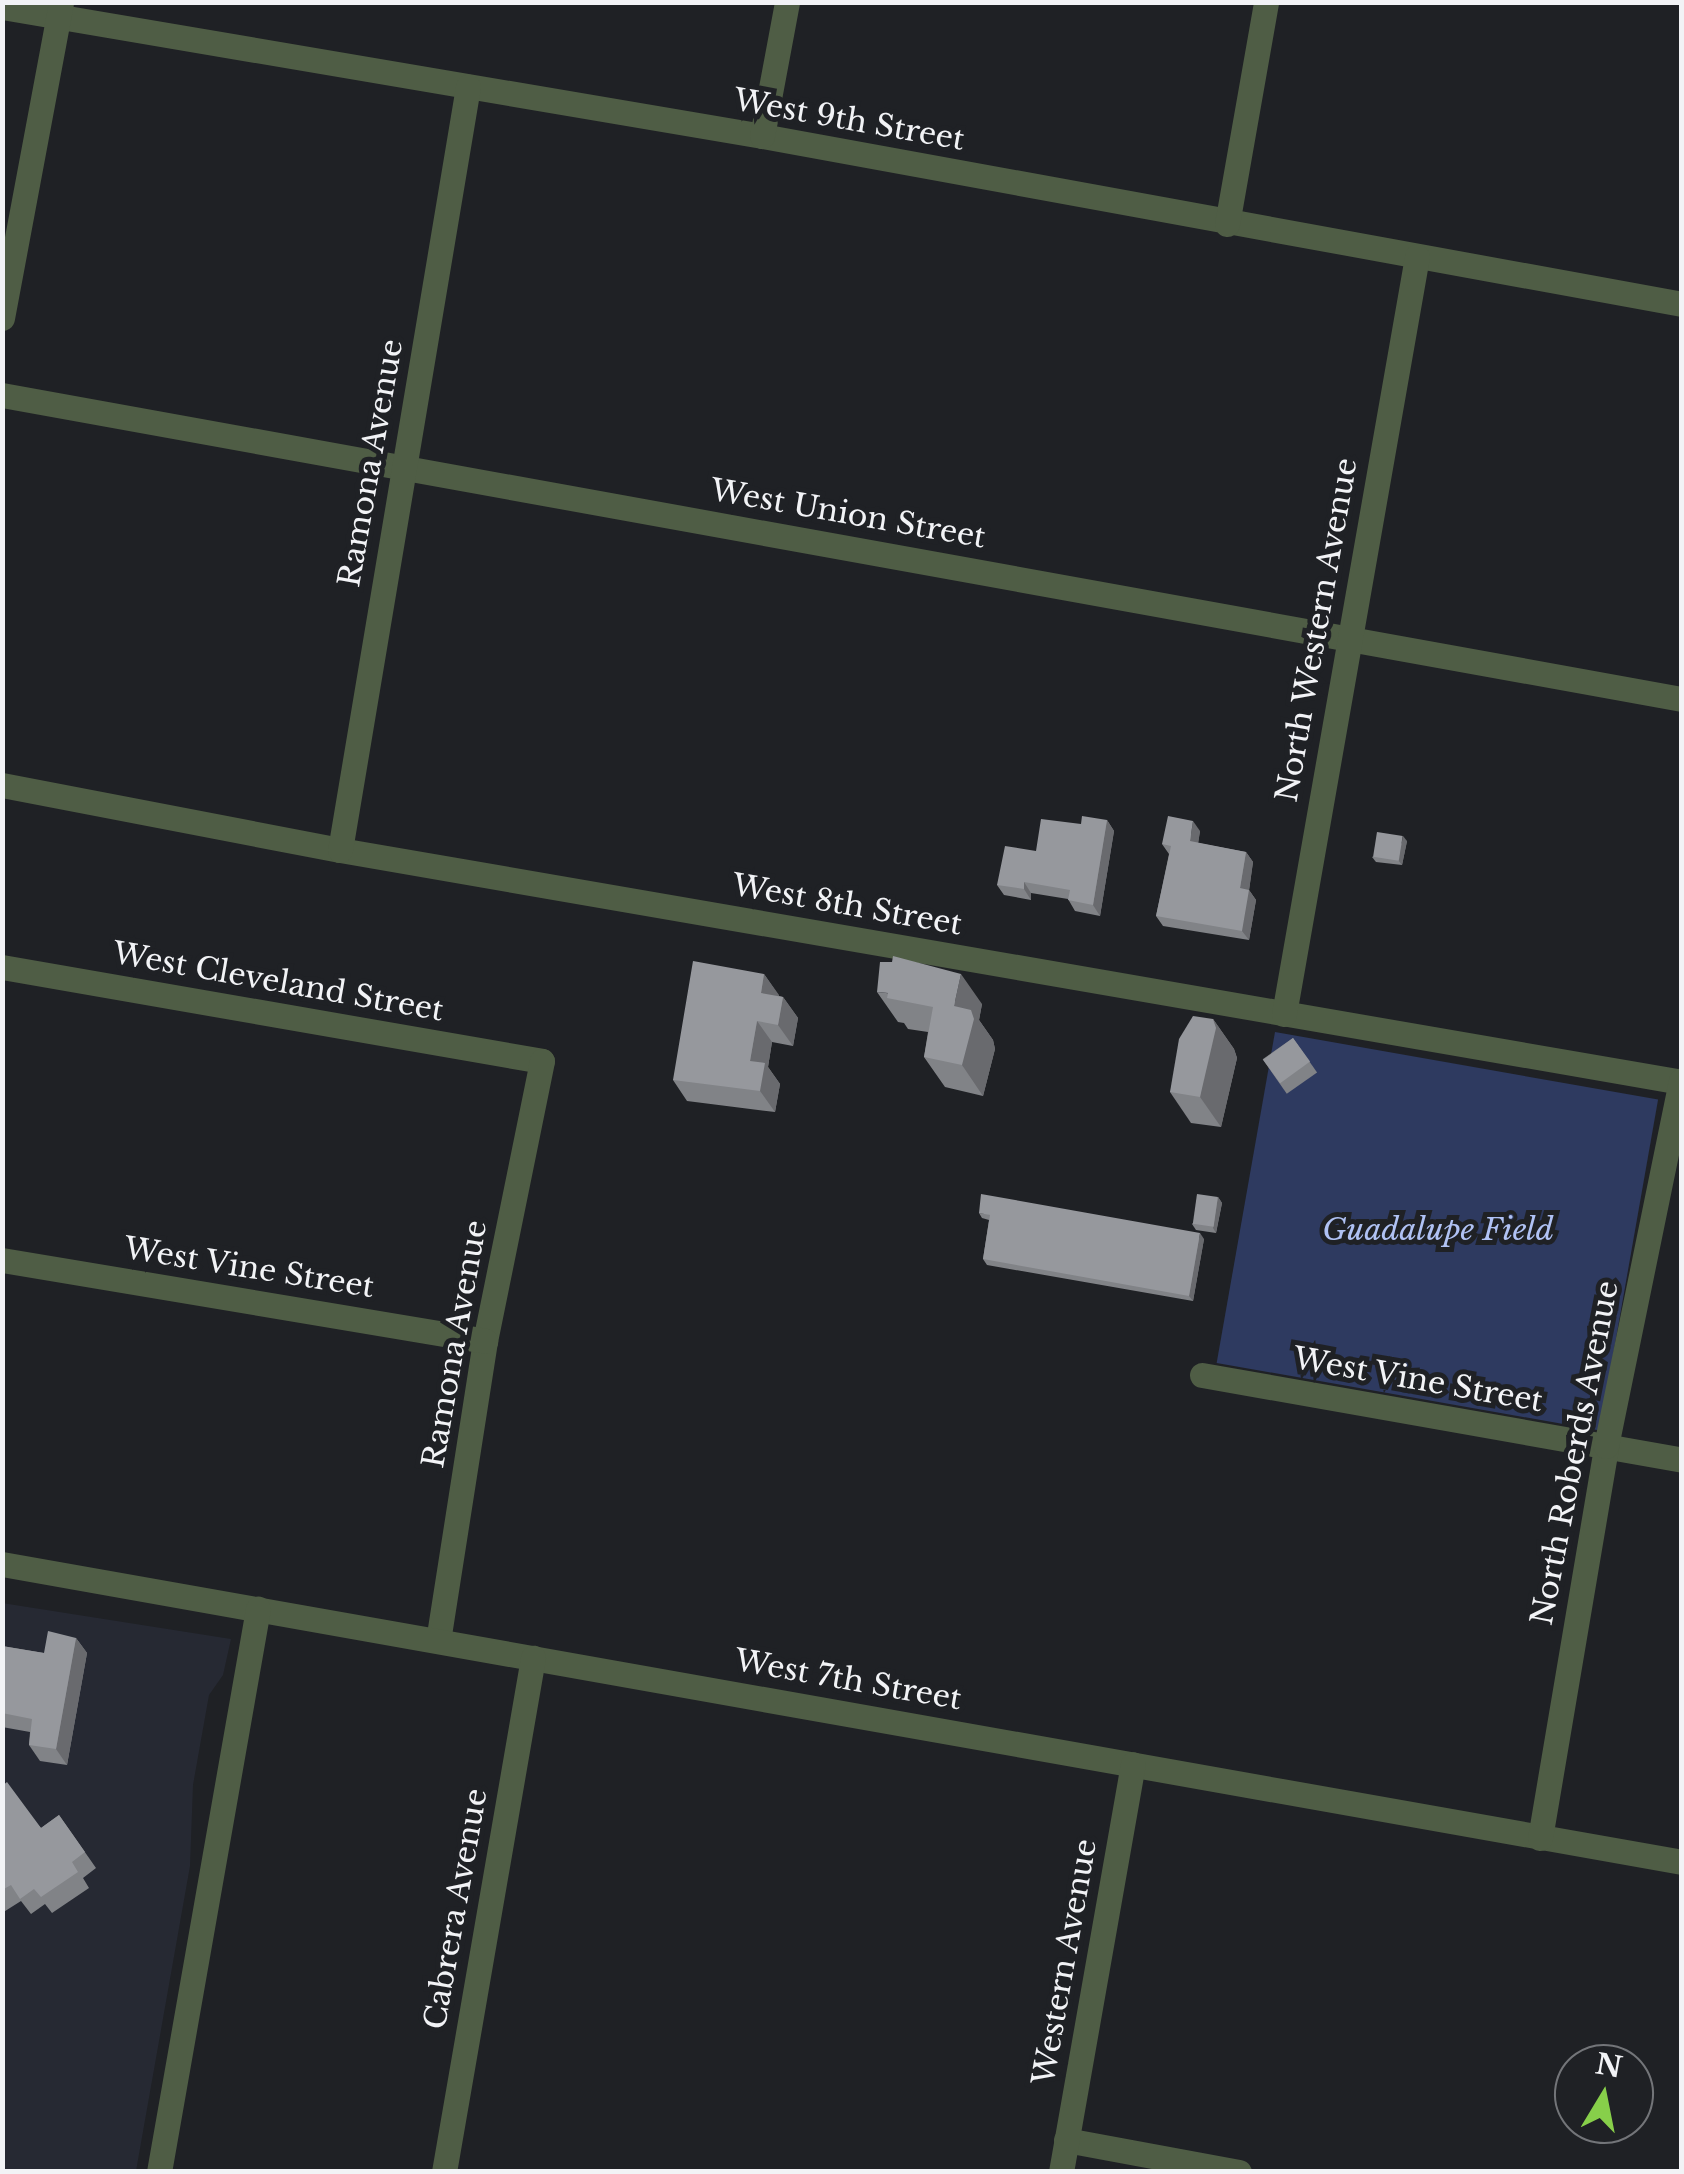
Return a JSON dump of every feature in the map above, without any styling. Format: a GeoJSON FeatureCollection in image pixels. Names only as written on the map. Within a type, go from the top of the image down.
{"type":"FeatureCollection","features":[{"type":"Feature","properties":{"kind":"street"},"geometry":{"type":"LineString","coordinates":[[762,136],[787,2]]}},
{"type":"Feature","properties":{"kind":"street"},"geometry":{"type":"LineString","coordinates":[[1227,224],[1266,2]]}},
{"type":"Feature","properties":{"kind":"street","name":"West 9th Street"},"geometry":{"type":"LineString","coordinates":[[2,7],[60,10],[1682,304]]}},
{"type":"Feature","properties":{"kind":"street"},"geometry":{"type":"LineString","coordinates":[[2,318],[60,10]]}},
{"type":"Feature","properties":{"kind":"street","name":"Ramona Avenue"},"geometry":{"type":"LineString","coordinates":[[340,850],[468,87]]}},
{"type":"Feature","properties":{"kind":"street","name":"North Western Avenue"},"geometry":{"type":"LineString","coordinates":[[1284,1014],[1347,640],[1418,257]]}},
{"type":"Feature","properties":{"kind":"street","name":"West Union Street"},"geometry":{"type":"LineString","coordinates":[[2,395],[1682,699]]}},
{"type":"Feature","properties":{"kind":"street","name":"West 8th Street"},"geometry":{"type":"LineString","coordinates":[[2,786],[340,850],[1681,1081]]}},
{"type":"Feature","properties":{"kind":"street","name":"West Cleveland Street"},"geometry":{"type":"LineString","coordinates":[[2,967],[542,1060]]}},
{"type":"Feature","properties":{"kind":"street","name":"Ramona Avenue"},"geometry":{"type":"LineString","coordinates":[[438,1640],[485,1341],[542,1060]]}},
{"type":"Feature","properties":{"kind":"street","name":"North Roberds Avenue"},"geometry":{"type":"LineString","coordinates":[[1540,1838],[1606,1446],[1681,1081]]}},
{"type":"Feature","properties":{"kind":"street","name":"West Vine Street"},"geometry":{"type":"LineString","coordinates":[[2,1260],[485,1341]]}},
{"type":"Feature","properties":{"kind":"street","name":"West Vine Street"},"geometry":{"type":"LineString","coordinates":[[1202,1375],[1682,1460]]}},
{"type":"Feature","properties":{"kind":"street","name":"West 7th Street"},"geometry":{"type":"LineString","coordinates":[[2,1564],[1682,1862]]}},
{"type":"Feature","properties":{"kind":"street"},"geometry":{"type":"LineString","coordinates":[[159,2172],[258,1609]]}},
{"type":"Feature","properties":{"kind":"street","name":"Cabrera Avenue"},"geometry":{"type":"LineString","coordinates":[[444,2172],[533,1658]]}},
{"type":"Feature","properties":{"kind":"street","name":"Western Avenue"},"geometry":{"type":"LineString","coordinates":[[1060,2172],[1133,1764]]}},
{"type":"Feature","properties":{"kind":"street"},"geometry":{"type":"LineString","coordinates":[[1066,2140],[1239,2172]]}},
{"type":"Feature","properties":{"kind":"shaded area"},"geometry":{"type":"Polygon","coordinates":[[[2,1603],[231,1639],[223,1675],[209,1695],[193,1785],[190,1866],[136,2171],[3,2171],[2,1603]]]}},
{"type":"Feature","properties":{"kind":"green space","name":"Guadalupe Field"},"geometry":{"type":"Polygon","coordinates":[[[1275,1032],[1658,1100],[1600,1430],[1217,1363],[1275,1032]]]}},
{"type":"Feature","properties":{"kind":"building"},"geometry":{"type":"Polygon","coordinates":[[[1082,816],[1107,820],[1093,905],[1068,900],[1070,890],[1024,882],[1024,889],[997,885],[1005,846],[1036,851],[1041,819],[1081,824],[1082,816]]]}},
{"type":"Feature","properties":{"kind":"building"},"geometry":{"type":"Polygon","coordinates":[[[1168,816],[1193,821],[1190,841],[1246,852],[1240,888],[1249,890],[1242,931],[1156,916],[1171,846],[1162,844],[1168,816]]]}},
{"type":"Feature","properties":{"kind":"building"},"geometry":{"type":"Polygon","coordinates":[[[1377,832],[1403,836],[1399,861],[1373,857],[1377,832]]]}},
{"type":"Feature","properties":{"kind":"building"},"geometry":{"type":"Polygon","coordinates":[[[893,956],[961,974],[954,1006],[971,1010],[974,1019],[962,1065],[924,1057],[933,1007],[887,998],[888,993],[877,992],[880,962],[892,962],[893,956]]]}},
{"type":"Feature","properties":{"kind":"building"},"geometry":{"type":"Polygon","coordinates":[[[693,961],[764,974],[761,993],[783,997],[778,1025],[757,1021],[750,1061],[765,1063],[760,1091],[673,1080],[693,961]]]}},
{"type":"Feature","properties":{"kind":"building"},"geometry":{"type":"Polygon","coordinates":[[[1193,1016],[1213,1019],[1216,1028],[1200,1097],[1170,1092],[1179,1039],[1193,1016]]]}},
{"type":"Feature","properties":{"kind":"building"},"geometry":{"type":"Polygon","coordinates":[[[1293,1038],[1310,1061],[1280,1083],[1263,1060],[1293,1038]]]}},
{"type":"Feature","properties":{"kind":"building"},"geometry":{"type":"Polygon","coordinates":[[[981,1194],[1200,1233],[1189,1296],[983,1259],[990,1215],[979,1213],[981,1194]]]}},
{"type":"Feature","properties":{"kind":"building"},"geometry":{"type":"Polygon","coordinates":[[[1197,1194],[1218,1197],[1214,1227],[1193,1224],[1197,1194]]]}},
{"type":"Feature","properties":{"kind":"building"},"geometry":{"type":"Polygon","coordinates":[[[48,1631],[76,1638],[56,1749],[29,1745],[32,1719],[2,1713],[2,1646],[44,1653],[48,1631]]]}},
{"type":"Feature","properties":{"kind":"building"},"geometry":{"type":"Polygon","coordinates":[[[7,1782],[41,1828],[59,1815],[85,1852],[72,1862],[78,1872],[41,1897],[34,1889],[20,1899],[11,1885],[2,1890],[2,1786],[7,1782]]]}}]}
